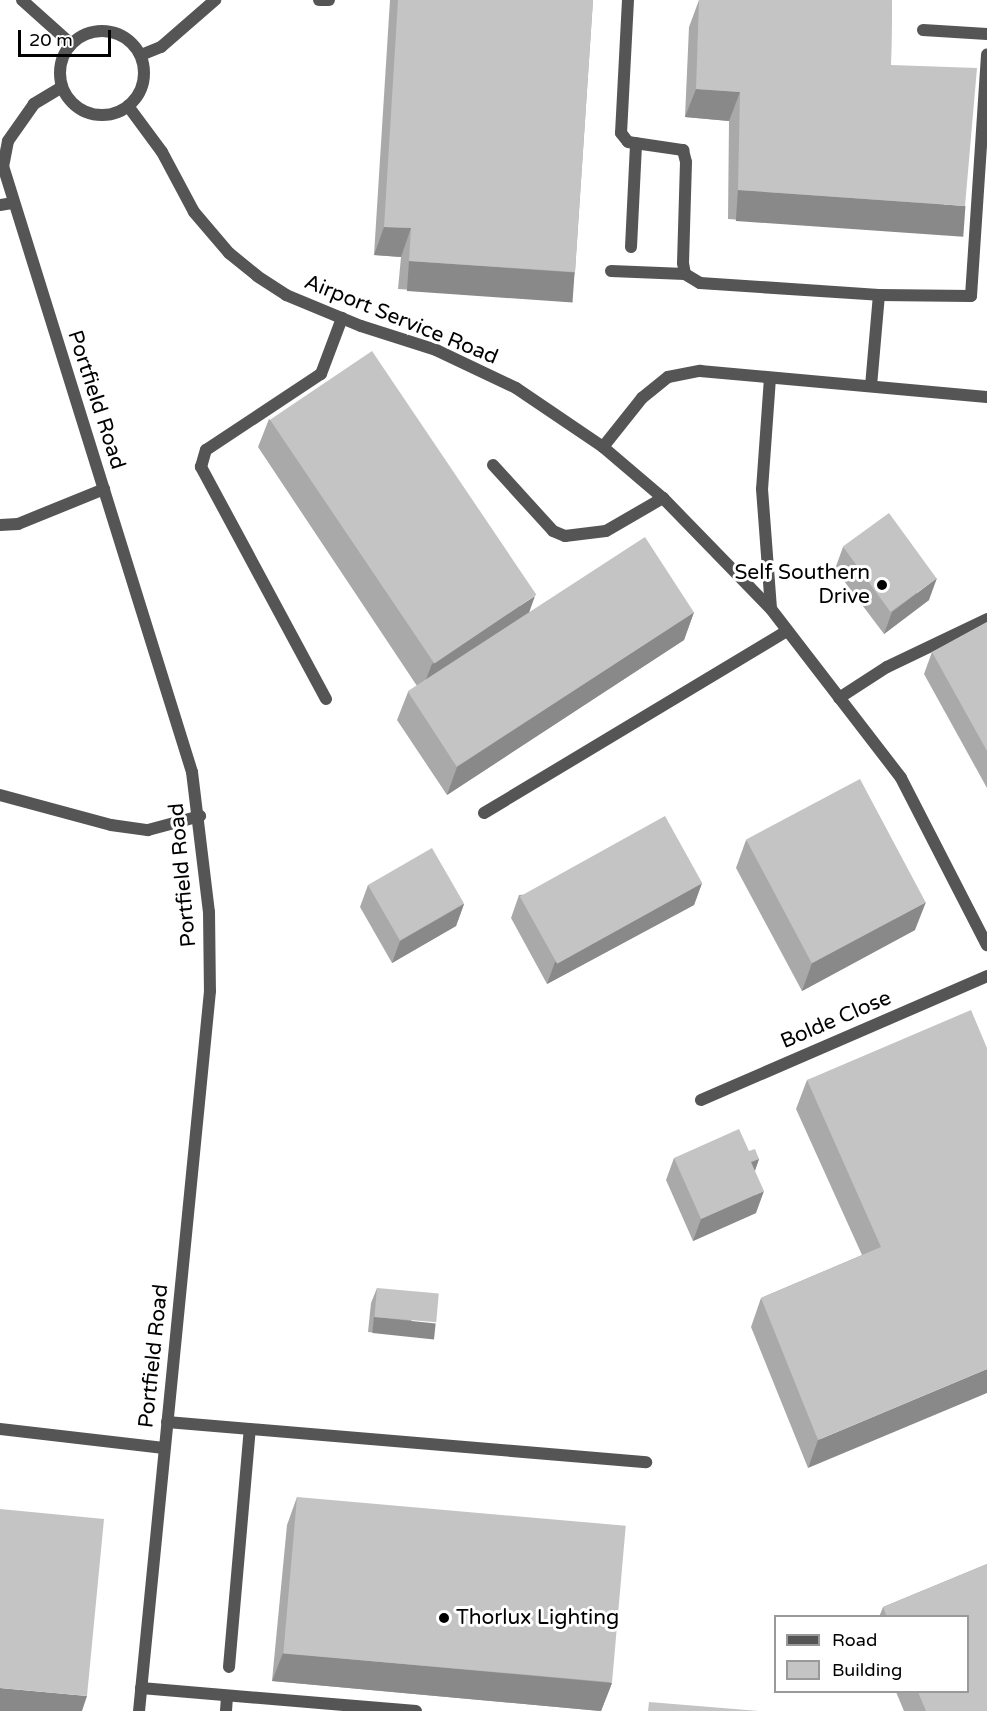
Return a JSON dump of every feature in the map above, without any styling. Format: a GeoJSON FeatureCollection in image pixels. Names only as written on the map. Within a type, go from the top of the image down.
{"type":"FeatureCollection","features":[{"type":"Feature","properties":{"kind":"street"},"geometry":{"type":"LineString","coordinates":[[22,0],[71,44]]}},
{"type":"Feature","properties":{"kind":"street"},"geometry":{"type":"LineString","coordinates":[[141,55],[161,47],[215,0]]}},
{"type":"Feature","properties":{"kind":"street"},"geometry":{"type":"LineString","coordinates":[[319,0],[329,0]]}},
{"type":"Feature","properties":{"kind":"street"},"geometry":{"type":"LineString","coordinates":[[628,0],[621,133],[628,142],[682,150],[686,162],[682,263],[686,274]]}},
{"type":"Feature","properties":{"kind":"street"},"geometry":{"type":"LineString","coordinates":[[103,30],[125,37],[141,55],[144,77],[136,98],[116,113],[90,113],[69,99],[62,87],[60,64],[71,44],[91,32],[103,30]]}},
{"type":"Feature","properties":{"kind":"street"},"geometry":{"type":"LineString","coordinates":[[923,30],[987,34]]}},
{"type":"Feature","properties":{"kind":"street"},"geometry":{"type":"LineString","coordinates":[[611,271],[686,274],[700,283],[879,295],[971,296],[987,55]]}},
{"type":"Feature","properties":{"kind":"street","name":"Portfield Road"},"geometry":{"type":"LineString","coordinates":[[62,87],[34,104],[8,141],[3,166],[6,204],[104,489],[192,772],[200,816],[209,912],[210,992],[139,1711]]}},
{"type":"Feature","properties":{"kind":"street","name":"Airport Service Road"},"geometry":{"type":"LineString","coordinates":[[128,106],[162,152],[194,212],[229,254],[286,294],[342,318],[436,350],[516,388],[603,447],[663,498],[771,609],[901,778],[987,945]]}},
{"type":"Feature","properties":{"kind":"street"},"geometry":{"type":"LineString","coordinates":[[631,247],[636,143]]}},
{"type":"Feature","properties":{"kind":"street"},"geometry":{"type":"LineString","coordinates":[[871,386],[879,295]]}},
{"type":"Feature","properties":{"kind":"street"},"geometry":{"type":"LineString","coordinates":[[326,699],[201,467],[206,450],[321,374],[342,318]]}},
{"type":"Feature","properties":{"kind":"street"},"geometry":{"type":"LineString","coordinates":[[603,447],[642,398],[668,377],[700,371],[987,397]]}},
{"type":"Feature","properties":{"kind":"street"},"geometry":{"type":"LineString","coordinates":[[770,378],[762,489],[771,609]]}},
{"type":"Feature","properties":{"kind":"street"},"geometry":{"type":"LineString","coordinates":[[493,465],[553,531],[565,536],[606,531],[663,498]]}},
{"type":"Feature","properties":{"kind":"street"},"geometry":{"type":"LineString","coordinates":[[0,525],[18,524],[104,489]]}},
{"type":"Feature","properties":{"kind":"street"},"geometry":{"type":"LineString","coordinates":[[839,698],[887,667],[987,619]]}},
{"type":"Feature","properties":{"kind":"street"},"geometry":{"type":"LineString","coordinates":[[484,813],[787,631]]}},
{"type":"Feature","properties":{"kind":"street"},"geometry":{"type":"LineString","coordinates":[[0,795],[111,825],[148,830],[200,816]]}},
{"type":"Feature","properties":{"kind":"street","name":"Bolde Close"},"geometry":{"type":"LineString","coordinates":[[701,1100],[987,976]]}},
{"type":"Feature","properties":{"kind":"street"},"geometry":{"type":"LineString","coordinates":[[167,1422],[646,1462]]}},
{"type":"Feature","properties":{"kind":"street"},"geometry":{"type":"LineString","coordinates":[[0,1429],[164,1448]]}},
{"type":"Feature","properties":{"kind":"street"},"geometry":{"type":"LineString","coordinates":[[229,1667],[250,1429]]}},
{"type":"Feature","properties":{"kind":"street"},"geometry":{"type":"LineString","coordinates":[[141,1689],[416,1711]]}},
{"type":"Feature","properties":{"kind":"street"},"geometry":{"type":"LineString","coordinates":[[226,1711],[227,1696]]}},
{"type":"Feature","properties":{"kind":"building"},"geometry":{"type":"Polygon","coordinates":[[[398,0],[593,0],[575,272],[409,261],[411,228],[384,227],[398,0]]]}},
{"type":"Feature","properties":{"kind":"building"},"geometry":{"type":"Polygon","coordinates":[[[699,0],[892,0],[891,65],[977,68],[965,206],[738,190],[740,92],[696,89],[699,0]]]}},
{"type":"Feature","properties":{"kind":"building"},"geometry":{"type":"Polygon","coordinates":[[[372,351],[536,595],[434,664],[270,420],[372,351]]]}},
{"type":"Feature","properties":{"kind":"building"},"geometry":{"type":"Polygon","coordinates":[[[889,513],[937,579],[890,612],[843,547],[889,513]]]}},
{"type":"Feature","properties":{"kind":"building"},"geometry":{"type":"Polygon","coordinates":[[[645,537],[694,612],[457,767],[408,691],[645,537]]]}},
{"type":"Feature","properties":{"kind":"building"},"geometry":{"type":"Polygon","coordinates":[[[987,622],[987,751],[932,652],[987,622]]]}},
{"type":"Feature","properties":{"kind":"building"},"geometry":{"type":"Polygon","coordinates":[[[860,779],[926,903],[812,963],[746,840],[860,779]]]}},
{"type":"Feature","properties":{"kind":"building"},"geometry":{"type":"Polygon","coordinates":[[[665,816],[702,883],[557,964],[520,896],[665,816]]]}},
{"type":"Feature","properties":{"kind":"building"},"geometry":{"type":"Polygon","coordinates":[[[432,848],[464,903],[400,940],[368,885],[432,848]]]}},
{"type":"Feature","properties":{"kind":"building"},"geometry":{"type":"Polygon","coordinates":[[[971,1010],[987,1048],[987,1369],[818,1440],[761,1298],[881,1247],[807,1080],[971,1010]]]}},
{"type":"Feature","properties":{"kind":"building"},"geometry":{"type":"Polygon","coordinates":[[[739,1129],[749,1151],[755,1149],[759,1159],[751,1162],[764,1191],[701,1219],[674,1158],[739,1129]]]}},
{"type":"Feature","properties":{"kind":"building"},"geometry":{"type":"Polygon","coordinates":[[[377,1288],[439,1293],[436,1322],[374,1317],[377,1288]]]}},
{"type":"Feature","properties":{"kind":"building","name":"Thorlux Lighting"},"geometry":{"type":"Polygon","coordinates":[[[297,1497],[626,1526],[612,1682],[283,1653],[297,1497]]]}},
{"type":"Feature","properties":{"kind":"building"},"geometry":{"type":"Polygon","coordinates":[[[0,1509],[104,1519],[87,1696],[0,1688],[0,1509]]]}},
{"type":"Feature","properties":{"kind":"building"},"geometry":{"type":"Polygon","coordinates":[[[987,1564],[987,1711],[926,1711],[918,1693],[969,1693],[969,1615],[886,1615],[883,1607],[987,1564]]]}},
{"type":"Feature","properties":{"kind":"building"},"geometry":{"type":"Polygon","coordinates":[[[649,1702],[759,1711],[648,1711],[649,1702]]]}},
{"type":"Feature","properties":{"kind":"place","name":"Self Southern Drive"},"geometry":{"type":"Point","coordinates":[882,585]}},
{"type":"Feature","properties":{"kind":"place","name":"Thorlux Lighting"},"geometry":{"type":"Point","coordinates":[444,1618]}}]}
